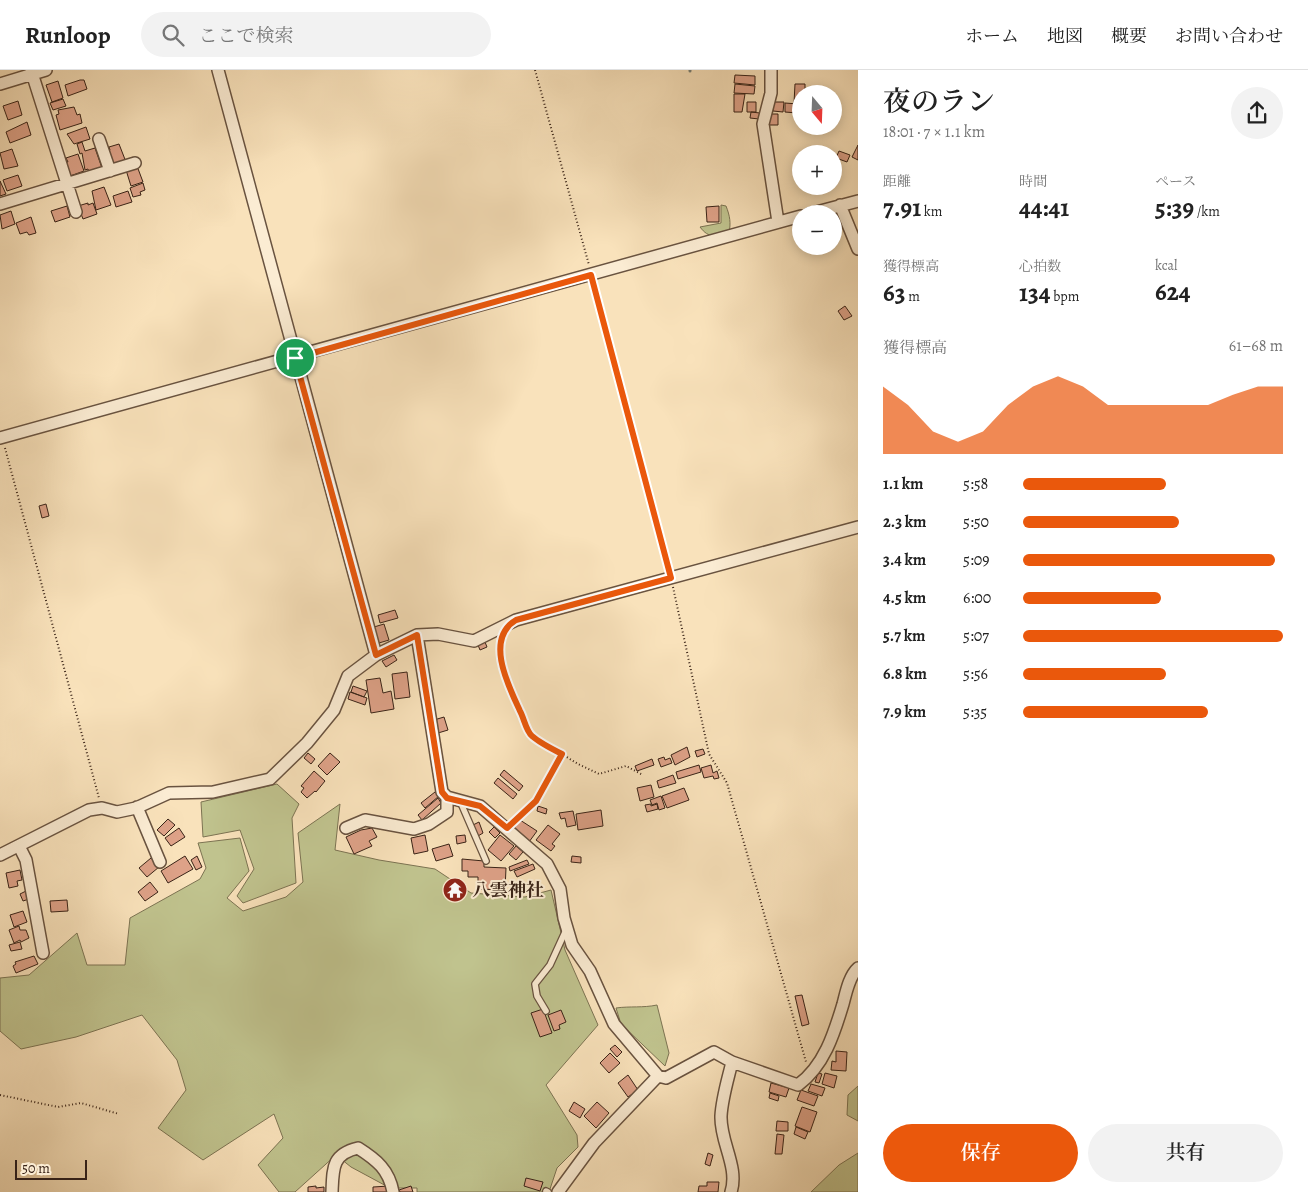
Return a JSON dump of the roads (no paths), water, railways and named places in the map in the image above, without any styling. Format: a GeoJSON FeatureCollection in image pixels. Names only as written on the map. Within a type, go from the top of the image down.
{"type":"FeatureCollection","features":[{"type":"Feature","properties":{"kind":"street"},"geometry":{"type":"LineString","coordinates":[[0,84],[32,72],[46,70]]}},
{"type":"Feature","properties":{"kind":"street"},"geometry":{"type":"LineString","coordinates":[[218,70],[376,655]]}},
{"type":"Feature","properties":{"kind":"street"},"geometry":{"type":"LineString","coordinates":[[772,70],[771,93],[763,124],[778,222]]}},
{"type":"Feature","properties":{"kind":"street"},"geometry":{"type":"LineString","coordinates":[[32,72],[76,212]]}},
{"type":"Feature","properties":{"kind":"street"},"geometry":{"type":"LineString","coordinates":[[99,139],[110,171]]}},
{"type":"Feature","properties":{"kind":"street"},"geometry":{"type":"LineString","coordinates":[[0,204],[135,163]]}},
{"type":"Feature","properties":{"kind":"street"},"geometry":{"type":"LineString","coordinates":[[840,205],[858,202]]}},
{"type":"Feature","properties":{"kind":"street"},"geometry":{"type":"LineString","coordinates":[[842,210],[858,249]]}},
{"type":"Feature","properties":{"kind":"street"},"geometry":{"type":"LineString","coordinates":[[1,438],[295,358],[792,218]]}},
{"type":"Feature","properties":{"kind":"street"},"geometry":{"type":"LineString","coordinates":[[0,855],[89,810],[102,808],[117,812],[137,807],[169,793],[212,792],[270,778],[308,743],[334,710],[348,676],[376,655],[417,635],[438,634],[474,641],[516,620],[858,527]]}},
{"type":"Feature","properties":{"kind":"street"},"geometry":{"type":"LineString","coordinates":[[417,635],[442,792],[447,798],[480,806],[547,864],[560,889],[572,945],[590,972],[614,1024],[658,1076],[666,1078],[714,1052],[732,1062],[798,1085],[810,1076],[835,1030],[847,989],[854,972],[858,968]]}},
{"type":"Feature","properties":{"kind":"street"},"geometry":{"type":"LineString","coordinates":[[346,828],[365,820],[414,829],[429,824],[447,812],[447,798]]}},
{"type":"Feature","properties":{"kind":"street"},"geometry":{"type":"LineString","coordinates":[[137,807],[161,854]]}},
{"type":"Feature","properties":{"kind":"street"},"geometry":{"type":"LineString","coordinates":[[19,846],[26,860],[42,952]]}},
{"type":"Feature","properties":{"kind":"street"},"geometry":{"type":"LineString","coordinates":[[731,1192],[734,1179],[723,1140],[721,1116],[732,1062]]}},
{"type":"Feature","properties":{"kind":"street"},"geometry":{"type":"LineString","coordinates":[[558,1192],[594,1142],[658,1076]]}},
{"type":"Feature","properties":{"kind":"street"},"geometry":{"type":"LineString","coordinates":[[332,1192],[335,1163],[344,1152],[358,1148],[378,1160],[390,1178],[394,1192]]}},
{"type":"Feature","properties":{"kind":"lane"},"geometry":{"type":"LineString","coordinates":[[460,801],[486,861]]}},
{"type":"Feature","properties":{"kind":"lane"},"geometry":{"type":"LineString","coordinates":[[546,1011],[537,996],[535,984],[550,965],[567,928]]}},
{"type":"Feature","properties":{"kind":"place","name":"八雲神社"},"geometry":{"type":"Point","coordinates":[455,890]}}]}
